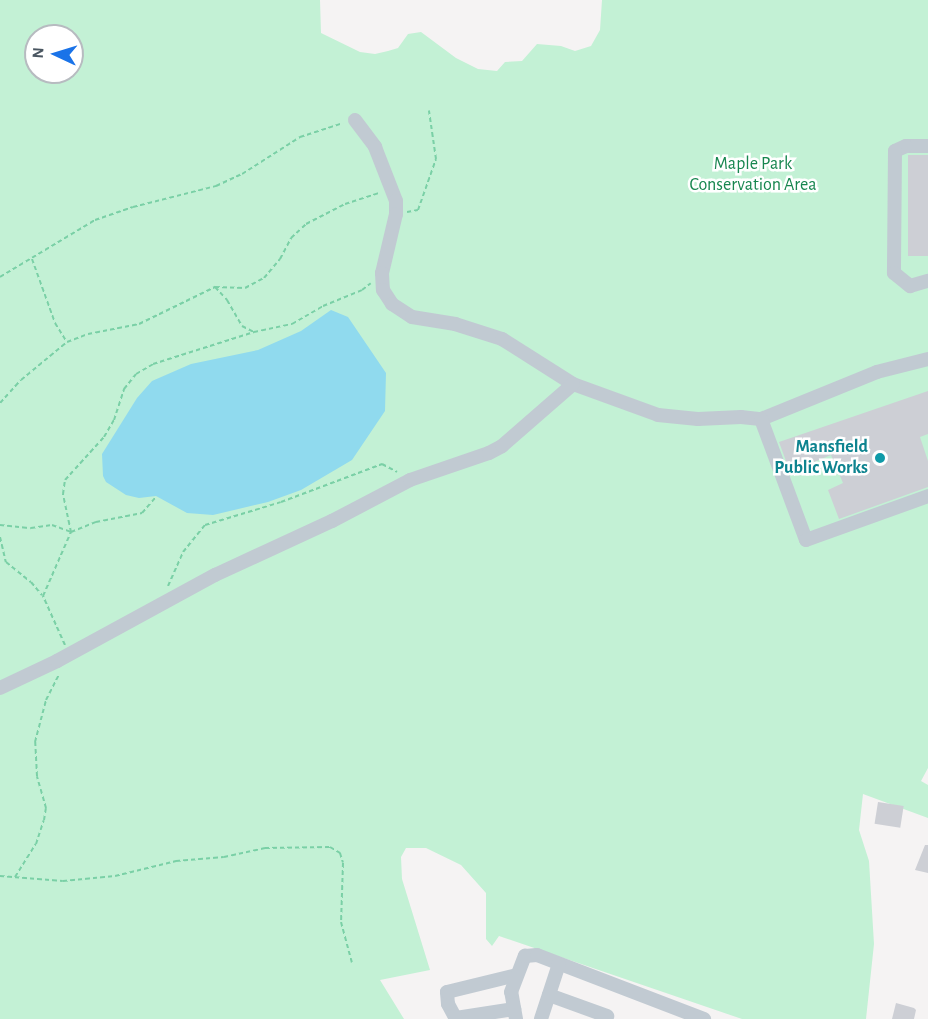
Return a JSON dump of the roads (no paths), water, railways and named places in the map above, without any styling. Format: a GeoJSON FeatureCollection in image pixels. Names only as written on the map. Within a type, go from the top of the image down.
{"type":"FeatureCollection","features":[{"type":"Feature","properties":{"kind":"lane"},"geometry":{"type":"LineString","coordinates":[[355,120],[375,147],[396,201],[396,214],[382,273],[383,290],[392,304],[412,317],[455,324],[502,339],[573,384],[658,415],[698,419],[741,417],[761,419],[877,372],[928,359]]}},
{"type":"Feature","properties":{"kind":"lane"},"geometry":{"type":"LineString","coordinates":[[928,146],[906,146],[895,151],[894,273],[910,286],[928,281]]}},
{"type":"Feature","properties":{"kind":"lane"},"geometry":{"type":"LineString","coordinates":[[0,688],[69,654],[215,575],[410,480],[489,453],[502,446],[573,384]]}},
{"type":"Feature","properties":{"kind":"lane"},"geometry":{"type":"LineString","coordinates":[[761,419],[806,540],[928,496]]}},
{"type":"Feature","properties":{"kind":"lane"},"geometry":{"type":"LineString","coordinates":[[517,975],[447,992],[448,1004],[456,1018],[515,1014],[511,992],[517,975],[525,957],[537,955],[689,1017],[704,1019]]}},
{"type":"Feature","properties":{"kind":"lane"},"geometry":{"type":"LineString","coordinates":[[541,1019],[559,964]]}},
{"type":"Feature","properties":{"kind":"lane"},"geometry":{"type":"LineString","coordinates":[[549,995],[607,1016]]}},
{"type":"Feature","properties":{"kind":"water"},"geometry":{"type":"Polygon","coordinates":[[[331,310],[348,317],[386,373],[385,411],[352,460],[301,490],[268,502],[213,515],[187,513],[156,496],[139,498],[126,495],[106,482],[103,476],[102,454],[137,398],[152,381],[191,364],[258,350],[301,331],[331,310]]]}},
{"type":"Feature","properties":{"kind":"place","name":"Mansfield Public Works"},"geometry":{"type":"Point","coordinates":[880,458]}},
{"type":"Feature","properties":{"kind":"park label","name":"Maple Park Conservation Area"},"geometry":{"type":"Point","coordinates":[753,175]}}]}
